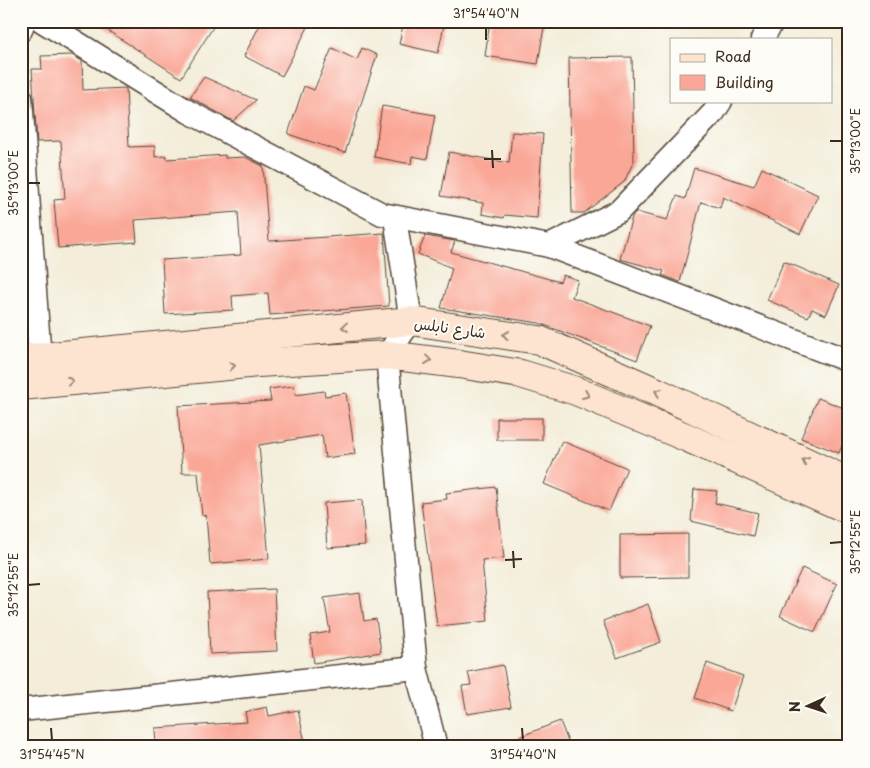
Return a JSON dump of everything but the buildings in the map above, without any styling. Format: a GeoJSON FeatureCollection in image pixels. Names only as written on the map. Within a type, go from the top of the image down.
{"type":"FeatureCollection","features":[{"type":"Feature","properties":{"kind":"main road","name":"شارع نابلس"},"geometry":{"type":"LineString","coordinates":[[31,358],[411,321],[539,340],[658,392],[849,482]]}},
{"type":"Feature","properties":{"kind":"main road"},"geometry":{"type":"LineString","coordinates":[[32,385],[258,363],[387,355],[521,374],[576,391],[688,438],[849,510]]}},
{"type":"Feature","properties":{"kind":"street"},"geometry":{"type":"LineString","coordinates":[[21,30],[24,21]]}},
{"type":"Feature","properties":{"kind":"street"},"geometry":{"type":"LineString","coordinates":[[42,21],[189,112],[349,197],[395,218],[549,246],[849,361]]}},
{"type":"Feature","properties":{"kind":"street"},"geometry":{"type":"LineString","coordinates":[[763,38],[773,21]]}},
{"type":"Feature","properties":{"kind":"street"},"geometry":{"type":"LineString","coordinates":[[21,98],[32,385]]}},
{"type":"Feature","properties":{"kind":"street"},"geometry":{"type":"LineString","coordinates":[[549,246],[619,211],[714,112],[720,102]]}},
{"type":"Feature","properties":{"kind":"street"},"geometry":{"type":"LineString","coordinates":[[395,218],[411,321],[387,355],[416,668],[436,747]]}},
{"type":"Feature","properties":{"kind":"street"},"geometry":{"type":"LineString","coordinates":[[21,710],[416,668]]}}]}
